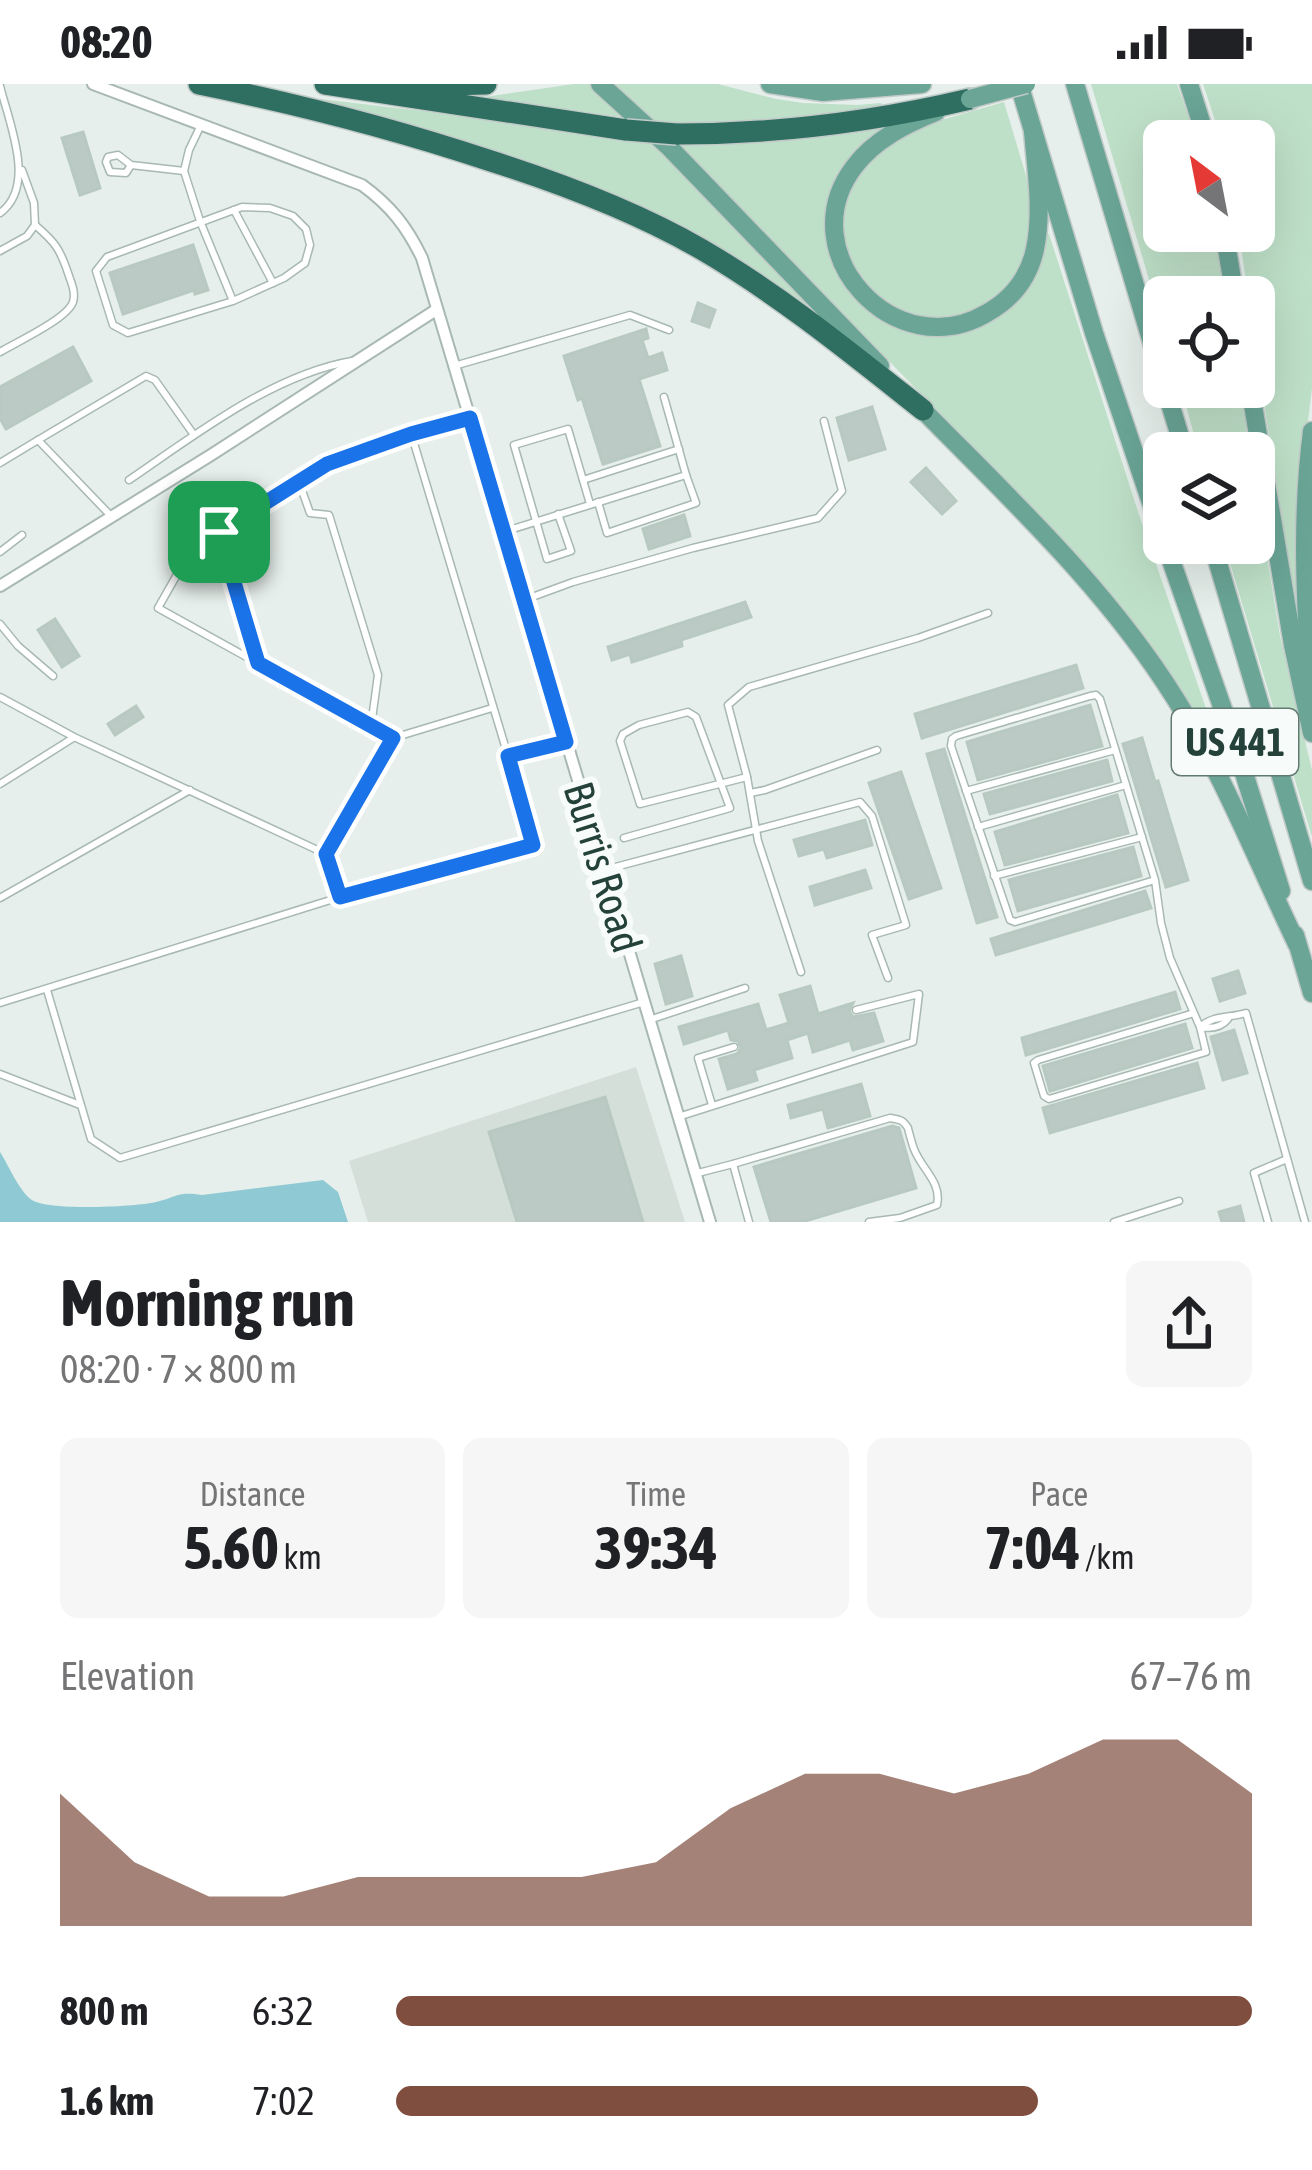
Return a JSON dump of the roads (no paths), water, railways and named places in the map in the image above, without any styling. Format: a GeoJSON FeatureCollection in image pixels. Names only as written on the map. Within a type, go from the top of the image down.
{"type":"FeatureCollection","features":[{"type":"Feature","properties":{"kind":"highway"},"geometry":{"type":"LineString","coordinates":[[200,84],[442,144],[626,211],[758,284],[922,410]]}},
{"type":"Feature","properties":{"kind":"highway"},"geometry":{"type":"LineString","coordinates":[[326,84],[677,134],[796,130],[874,120],[970,99]]}},
{"type":"Feature","properties":{"kind":"highway"},"geometry":{"type":"LineString","coordinates":[[350,84],[486,84]]}},
{"type":"Feature","properties":{"kind":"main road"},"geometry":{"type":"LineString","coordinates":[[600,84],[668,146],[1088,579],[1176,699],[1297,944]]}},
{"type":"Feature","properties":{"kind":"main road"},"geometry":{"type":"LineString","coordinates":[[770,84],[823,92],[922,84]]}},
{"type":"Feature","properties":{"kind":"main road"},"geometry":{"type":"LineString","coordinates":[[1023,84],[921,118],[887,136],[851,170],[835,224],[845,270],[860,292],[881,311],[927,327],[973,321],[1010,296],[1026,275],[1039,226],[1033,130]]}},
{"type":"Feature","properties":{"kind":"main road","name":"US 441"},"geometry":{"type":"LineString","coordinates":[[1023,84],[1094,333],[1143,479]]}},
{"type":"Feature","properties":{"kind":"main road"},"geometry":{"type":"LineString","coordinates":[[1075,84],[1143,311]]}},
{"type":"Feature","properties":{"kind":"main road"},"geometry":{"type":"LineString","coordinates":[[1189,84],[1200,120]]}},
{"type":"Feature","properties":{"kind":"main road"},"geometry":{"type":"LineString","coordinates":[[1253,408],[1312,733]]}},
{"type":"Feature","properties":{"kind":"main road"},"geometry":{"type":"LineString","coordinates":[[1312,431],[1304,589],[1312,697]]}},
{"type":"Feature","properties":{"kind":"main road","name":"US 441"},"geometry":{"type":"LineString","coordinates":[[1172,564],[1233,737],[1312,993]]}},
{"type":"Feature","properties":{"kind":"main road","name":"US 441"},"geometry":{"type":"LineString","coordinates":[[1218,564],[1312,881]]}},
{"type":"Feature","properties":{"kind":"street","name":"Burris Road"},"geometry":{"type":"LineString","coordinates":[[93,84],[362,185],[385,201],[406,226],[422,258],[710,1222]]}},
{"type":"Feature","properties":{"kind":"street"},"geometry":{"type":"LineString","coordinates":[[0,586],[436,310]]}},
{"type":"Feature","properties":{"kind":"lane"},"geometry":{"type":"LineString","coordinates":[[0,86],[18,162],[34,202],[35,225],[27,236],[0,251]]}},
{"type":"Feature","properties":{"kind":"lane"},"geometry":{"type":"LineString","coordinates":[[201,124],[184,171],[233,301]]}},
{"type":"Feature","properties":{"kind":"lane"},"geometry":{"type":"LineString","coordinates":[[0,213],[18,190],[18,162]]}},
{"type":"Feature","properties":{"kind":"lane"},"geometry":{"type":"LineString","coordinates":[[131,165],[184,171]]}},
{"type":"Feature","properties":{"kind":"lane"},"geometry":{"type":"LineString","coordinates":[[242,207],[270,208],[293,216],[306,229],[310,245],[305,263],[233,301],[128,333],[113,325],[95,272],[107,257],[200,221],[242,207]]}},
{"type":"Feature","properties":{"kind":"lane"},"geometry":{"type":"LineString","coordinates":[[234,210],[273,283]]}},
{"type":"Feature","properties":{"kind":"lane"},"geometry":{"type":"LineString","coordinates":[[0,352],[65,313],[74,300],[56,242],[35,225]]}},
{"type":"Feature","properties":{"kind":"lane"},"geometry":{"type":"LineString","coordinates":[[454,366],[630,315],[669,330]]}},
{"type":"Feature","properties":{"kind":"lane"},"geometry":{"type":"LineString","coordinates":[[129,480],[278,386],[329,365],[354,361]]}},
{"type":"Feature","properties":{"kind":"lane"},"geometry":{"type":"LineString","coordinates":[[0,463],[146,376],[154,380],[194,435]]}},
{"type":"Feature","properties":{"kind":"lane"},"geometry":{"type":"LineString","coordinates":[[558,514],[571,551],[547,559],[514,445],[568,429],[583,480],[607,533],[695,503],[664,397]]}},
{"type":"Feature","properties":{"kind":"lane"},"geometry":{"type":"LineString","coordinates":[[393,738],[158,608],[190,550],[327,464],[470,418]]}},
{"type":"Feature","properties":{"kind":"lane"},"geometry":{"type":"LineString","coordinates":[[524,600],[692,548],[818,518],[842,490],[824,421]]}},
{"type":"Feature","properties":{"kind":"lane"},"geometry":{"type":"LineString","coordinates":[[0,1003],[340,897],[533,845],[411,434]]}},
{"type":"Feature","properties":{"kind":"lane"},"geometry":{"type":"LineString","coordinates":[[38,440],[110,515]]}},
{"type":"Feature","properties":{"kind":"lane"},"geometry":{"type":"LineString","coordinates":[[583,480],[679,448]]}},
{"type":"Feature","properties":{"kind":"lane"},"geometry":{"type":"LineString","coordinates":[[503,532],[686,475]]}},
{"type":"Feature","properties":{"kind":"lane"},"geometry":{"type":"LineString","coordinates":[[299,482],[310,513],[328,515],[378,675],[371,726]]}},
{"type":"Feature","properties":{"kind":"lane"},"geometry":{"type":"LineString","coordinates":[[219,532],[258,663]]}},
{"type":"Feature","properties":{"kind":"lane"},"geometry":{"type":"LineString","coordinates":[[0,552],[22,535]]}},
{"type":"Feature","properties":{"kind":"lane"},"geometry":{"type":"LineString","coordinates":[[801,972],[758,841],[728,705],[749,687],[988,613]]}},
{"type":"Feature","properties":{"kind":"lane"},"geometry":{"type":"LineString","coordinates":[[0,624],[53,676]]}},
{"type":"Feature","properties":{"kind":"lane"},"geometry":{"type":"LineString","coordinates":[[1155,880],[1015,922],[1006,915],[952,740],[1090,696],[1100,699],[1155,880],[1170,958],[1194,1013],[1200,1027],[1207,1052],[1049,1100],[1044,1096],[1034,1063],[1038,1060],[1194,1013]]}},
{"type":"Feature","properties":{"kind":"lane"},"geometry":{"type":"LineString","coordinates":[[0,697],[74,737],[326,854],[340,897]]}},
{"type":"Feature","properties":{"kind":"lane"},"geometry":{"type":"LineString","coordinates":[[326,854],[393,738],[493,708]]}},
{"type":"Feature","properties":{"kind":"lane"},"geometry":{"type":"LineString","coordinates":[[624,838],[730,808],[721,781],[696,717],[688,712],[640,724],[622,734],[620,742],[640,804],[721,781],[747,776]]}},
{"type":"Feature","properties":{"kind":"lane"},"geometry":{"type":"LineString","coordinates":[[0,784],[74,737]]}},
{"type":"Feature","properties":{"kind":"lane"},"geometry":{"type":"LineString","coordinates":[[508,756],[566,742]]}},
{"type":"Feature","properties":{"kind":"lane"},"geometry":{"type":"LineString","coordinates":[[750,793],[877,750]]}},
{"type":"Feature","properties":{"kind":"lane"},"geometry":{"type":"LineString","coordinates":[[966,791],[1115,750]]}},
{"type":"Feature","properties":{"kind":"lane"},"geometry":{"type":"LineString","coordinates":[[978,827],[1126,784]]}},
{"type":"Feature","properties":{"kind":"lane"},"geometry":{"type":"LineString","coordinates":[[0,898],[190,790]]}},
{"type":"Feature","properties":{"kind":"lane"},"geometry":{"type":"LineString","coordinates":[[604,870],[860,802],[872,816],[906,925],[872,934],[889,978]]}},
{"type":"Feature","properties":{"kind":"lane"},"geometry":{"type":"LineString","coordinates":[[994,876],[1142,837]]}},
{"type":"Feature","properties":{"kind":"lane"},"geometry":{"type":"LineString","coordinates":[[649,1020],[745,988]]}},
{"type":"Feature","properties":{"kind":"lane"},"geometry":{"type":"LineString","coordinates":[[47,990],[91,1139],[120,1158],[644,1002]]}},
{"type":"Feature","properties":{"kind":"lane"},"geometry":{"type":"LineString","coordinates":[[678,1117],[913,1042],[919,994],[856,1010]]}},
{"type":"Feature","properties":{"kind":"lane"},"geometry":{"type":"LineString","coordinates":[[1200,1027],[1246,1013],[1305,1222]]}},
{"type":"Feature","properties":{"kind":"lane"},"geometry":{"type":"LineString","coordinates":[[712,1106],[698,1058],[734,1047]]}},
{"type":"Feature","properties":{"kind":"lane"},"geometry":{"type":"LineString","coordinates":[[0,1074],[80,1105]]}},
{"type":"Feature","properties":{"kind":"lane"},"geometry":{"type":"LineString","coordinates":[[694,1174],[898,1119],[905,1123],[919,1160],[939,1189],[939,1199],[937,1205],[900,1218],[869,1222]]}},
{"type":"Feature","properties":{"kind":"lane"},"geometry":{"type":"LineString","coordinates":[[1268,1222],[1254,1173],[1287,1159]]}},
{"type":"Feature","properties":{"kind":"lane"},"geometry":{"type":"LineString","coordinates":[[733,1164],[749,1222]]}},
{"type":"Feature","properties":{"kind":"lane"},"geometry":{"type":"LineString","coordinates":[[1114,1222],[1179,1201]]}},
{"type":"Feature","properties":{"kind":"water"},"geometry":{"type":"Polygon","coordinates":[[[0,1152],[23,1191],[41,1203],[130,1205],[182,1194],[323,1180],[338,1192],[348,1222],[0,1222],[0,1152]]]}}]}
